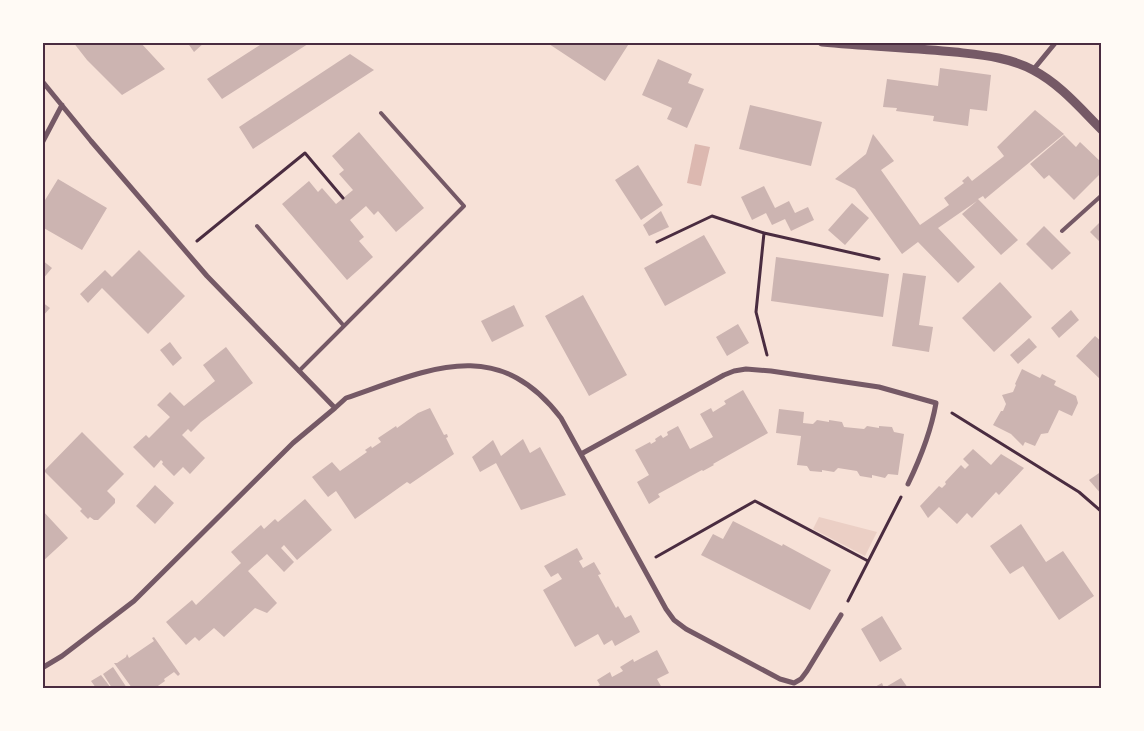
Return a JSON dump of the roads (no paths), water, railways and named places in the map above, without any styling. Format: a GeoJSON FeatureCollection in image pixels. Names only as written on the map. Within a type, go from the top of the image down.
{"type":"FeatureCollection","features":[{"type":"Feature","properties":{"kind":"street"},"geometry":{"type":"LineString","coordinates":[[822,42],[972,54],[1002,59],[1034,70],[1065,93],[1102,130]]}},
{"type":"Feature","properties":{"kind":"street"},"geometry":{"type":"LineString","coordinates":[[1034,70],[1056,42]]}},
{"type":"Feature","properties":{"kind":"street"},"geometry":{"type":"LineString","coordinates":[[42,82],[207,276],[335,408]]}},
{"type":"Feature","properties":{"kind":"street"},"geometry":{"type":"LineString","coordinates":[[42,142],[62,105]]}},
{"type":"Feature","properties":{"kind":"street"},"geometry":{"type":"LineString","coordinates":[[42,668],[62,656],[134,601],[293,443],[346,398],[429,370],[458,365],[477,366],[509,374],[540,394],[561,418],[666,609],[674,620],[721,649],[788,682],[794,683],[801,679],[841,616]]}},
{"type":"Feature","properties":{"kind":"street"},"geometry":{"type":"LineString","coordinates":[[581,454],[724,375],[746,369],[771,371],[879,387],[936,403],[932,428],[922,456],[908,484]]}},
{"type":"Feature","properties":{"kind":"lane"},"geometry":{"type":"LineString","coordinates":[[299,370],[464,206],[381,113]]}},
{"type":"Feature","properties":{"kind":"lane"},"geometry":{"type":"LineString","coordinates":[[1062,231],[1102,195]]}},
{"type":"Feature","properties":{"kind":"lane"},"geometry":{"type":"LineString","coordinates":[[257,226],[344,326]]}}]}
